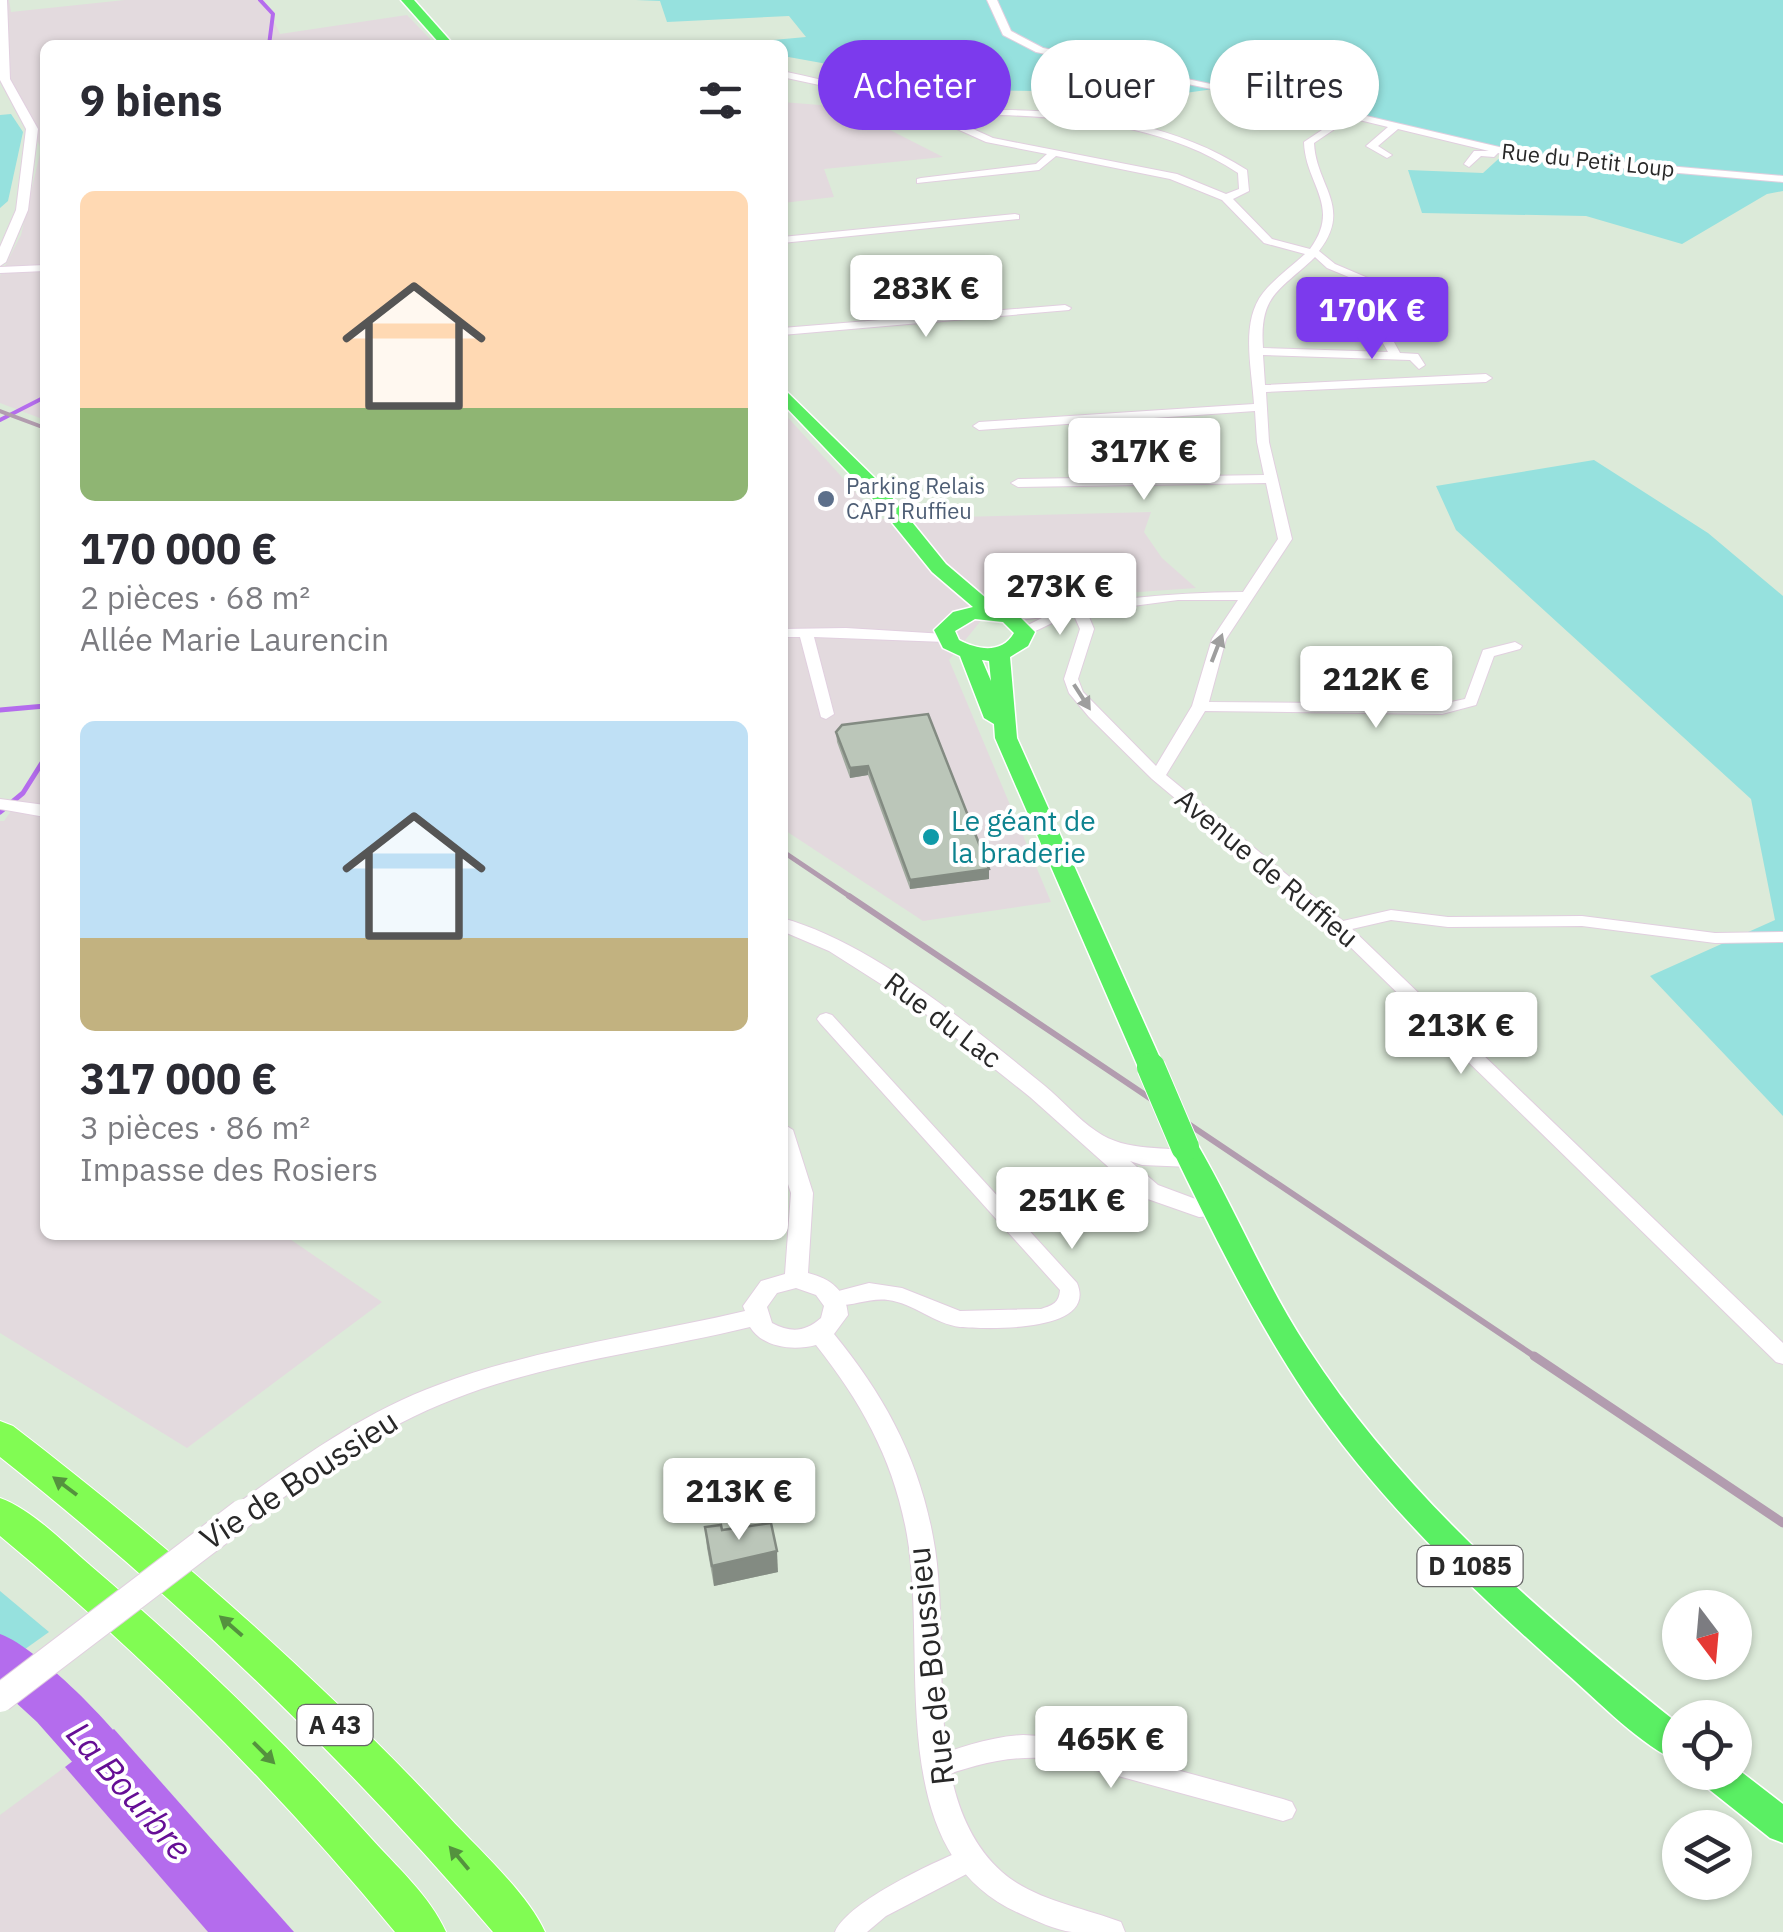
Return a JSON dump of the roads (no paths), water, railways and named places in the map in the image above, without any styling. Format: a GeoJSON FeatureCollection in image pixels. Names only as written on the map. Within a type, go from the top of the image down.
{"type":"FeatureCollection","features":[{"type":"Feature","properties":{"kind":"highway","name":"A 43"},"geometry":{"type":"LineString","coordinates":[[0,1436],[103,1515],[265,1656],[436,1830],[522,1932]]}},
{"type":"Feature","properties":{"kind":"highway","name":"A 43"},"geometry":{"type":"LineString","coordinates":[[0,1514],[66,1566],[226,1715],[346,1841],[423,1932]]}},
{"type":"Feature","properties":{"kind":"main road"},"geometry":{"type":"LineString","coordinates":[[407,0],[443,40]]}},
{"type":"Feature","properties":{"kind":"main road"},"geometry":{"type":"LineString","coordinates":[[788,398],[875,488],[939,568],[1025,632],[1023,641],[999,653],[970,652],[945,638],[949,622],[960,616],[1000,615]]}},
{"type":"Feature","properties":{"kind":"main road"},"geometry":{"type":"LineString","coordinates":[[939,568],[960,616]]}},
{"type":"Feature","properties":{"kind":"main road","name":"D 1085"},"geometry":{"type":"LineString","coordinates":[[970,652],[1188,1153],[1285,1335],[1338,1416],[1455,1552],[1662,1731]]}},
{"type":"Feature","properties":{"kind":"main road","name":"D 1085"},"geometry":{"type":"LineString","coordinates":[[999,653],[1006,738]]}},
{"type":"Feature","properties":{"kind":"main road"},"geometry":{"type":"LineString","coordinates":[[1737,1790],[1783,1826]]}},
{"type":"Feature","properties":{"kind":"street"},"geometry":{"type":"LineString","coordinates":[[0,262],[22,210],[32,129],[5,79],[2,0]]}},
{"type":"Feature","properties":{"kind":"street"},"geometry":{"type":"LineString","coordinates":[[992,0],[1007,32],[1040,50],[1210,85]]}},
{"type":"Feature","properties":{"kind":"street"},"geometry":{"type":"LineString","coordinates":[[788,75],[818,81]]}},
{"type":"Feature","properties":{"kind":"street"},"geometry":{"type":"LineString","coordinates":[[1011,116],[1132,126],[1205,148],[1243,172],[1244,192],[1226,198]]}},
{"type":"Feature","properties":{"kind":"street"},"geometry":{"type":"LineString","coordinates":[[1379,124],[1428,139],[1418,149]]}},
{"type":"Feature","properties":{"kind":"street"},"geometry":{"type":"LineString","coordinates":[[1387,155],[1371,146],[1392,128]]}},
{"type":"Feature","properties":{"kind":"street","name":"Rue du Petit Loup"},"geometry":{"type":"LineString","coordinates":[[1392,128],[1504,152],[1783,178]]}},
{"type":"Feature","properties":{"kind":"street"},"geometry":{"type":"LineString","coordinates":[[967,130],[990,140],[1052,155],[1155,172],[1226,198],[1268,240],[1312,252],[1332,266],[1435,309]]}},
{"type":"Feature","properties":{"kind":"street"},"geometry":{"type":"LineString","coordinates":[[1158,776],[1200,706],[1219,639],[1284,539],[1268,478],[1256,312],[1325,234],[1330,204],[1327,189],[1308,150],[1309,142],[1326,130]]}},
{"type":"Feature","properties":{"kind":"street"},"geometry":{"type":"LineString","coordinates":[[1469,164],[1478,153],[1504,152]]}},
{"type":"Feature","properties":{"kind":"street"},"geometry":{"type":"LineString","coordinates":[[921,181],[1039,167],[1052,155]]}},
{"type":"Feature","properties":{"kind":"street"},"geometry":{"type":"LineString","coordinates":[[788,239],[1015,216]]}},
{"type":"Feature","properties":{"kind":"street"},"geometry":{"type":"LineString","coordinates":[[0,270],[40,268]]}},
{"type":"Feature","properties":{"kind":"street"},"geometry":{"type":"LineString","coordinates":[[788,331],[1065,308]]}},
{"type":"Feature","properties":{"kind":"street"},"geometry":{"type":"LineString","coordinates":[[1377,322],[1396,357]]}},
{"type":"Feature","properties":{"kind":"street"},"geometry":{"type":"LineString","coordinates":[[1257,351],[1414,358],[1419,365]]}},
{"type":"Feature","properties":{"kind":"street"},"geometry":{"type":"LineString","coordinates":[[1260,389],[1486,378]]}},
{"type":"Feature","properties":{"kind":"street"},"geometry":{"type":"LineString","coordinates":[[979,426],[1260,406]]}},
{"type":"Feature","properties":{"kind":"street"},"geometry":{"type":"LineString","coordinates":[[1018,484],[1268,478]]}},
{"type":"Feature","properties":{"kind":"street"},"geometry":{"type":"LineString","coordinates":[[1000,615],[1178,596],[1246,596]]}},
{"type":"Feature","properties":{"kind":"street"},"geometry":{"type":"LineString","coordinates":[[1025,632],[1078,607]]}},
{"type":"Feature","properties":{"kind":"street","name":"Avenue de Ruffieu"},"geometry":{"type":"LineString","coordinates":[[1078,607],[1087,629],[1071,679],[1076,693],[1158,776],[1340,927],[1783,1356]]}},
{"type":"Feature","properties":{"kind":"street"},"geometry":{"type":"LineString","coordinates":[[788,633],[945,638]]}},
{"type":"Feature","properties":{"kind":"street"},"geometry":{"type":"LineString","coordinates":[[806,633],[826,714]]}},
{"type":"Feature","properties":{"kind":"street"},"geometry":{"type":"LineString","coordinates":[[1200,706],[1442,709],[1471,702],[1488,652],[1515,646]]}},
{"type":"Feature","properties":{"kind":"street"},"geometry":{"type":"LineString","coordinates":[[0,804],[38,810]]}},
{"type":"Feature","properties":{"kind":"street"},"geometry":{"type":"LineString","coordinates":[[1340,927],[1391,914],[1448,922],[1582,922],[1715,938],[1783,937]]}},
{"type":"Feature","properties":{"kind":"street","name":"Rue du Lac"},"geometry":{"type":"LineString","coordinates":[[788,927],[836,947],[924,1002],[1150,1190],[1199,1209],[1215,1209]]}},
{"type":"Feature","properties":{"kind":"street"},"geometry":{"type":"LineString","coordinates":[[826,1019],[1070,1288],[1068,1301],[1061,1310],[1043,1317],[958,1319],[895,1293],[870,1292],[834,1298]]}},
{"type":"Feature","properties":{"kind":"street","name":"Rue du Lac"},"geometry":{"type":"LineString","coordinates":[[1090,1138],[1142,1157],[1188,1153]]}},
{"type":"Feature","properties":{"kind":"street"},"geometry":{"type":"LineString","coordinates":[[788,1149],[802,1193],[796,1280]]}},
{"type":"Feature","properties":{"kind":"street"},"geometry":{"type":"LineString","coordinates":[[796,1280],[823,1286],[834,1298],[836,1315],[821,1334],[806,1339],[774,1336],[756,1317],[755,1306],[769,1288],[796,1280]]}},
{"type":"Feature","properties":{"kind":"street","name":"Vie de Boussieu"},"geometry":{"type":"LineString","coordinates":[[0,1698],[242,1512],[356,1436],[444,1392],[542,1363],[756,1317]]}},
{"type":"Feature","properties":{"kind":"street","name":"Rue de Boussieu"},"geometry":{"type":"LineString","coordinates":[[821,1334],[875,1402],[910,1488],[926,1582],[936,1768],[949,1821],[971,1859],[993,1883],[1110,1932]]}},
{"type":"Feature","properties":{"kind":"street"},"geometry":{"type":"LineString","coordinates":[[936,1768],[994,1746],[1040,1746],[1283,1810]]}},
{"type":"Feature","properties":{"kind":"street"},"geometry":{"type":"LineString","coordinates":[[848,1932],[877,1907],[971,1859]]}},
{"type":"Feature","properties":{"kind":"water"},"geometry":{"type":"Polygon","coordinates":[[[114,1729],[294,1932],[208,1932],[65,1767],[114,1729]]]}},
{"type":"Feature","properties":{"kind":"waterway"},"geometry":{"type":"LineString","coordinates":[[260,0],[273,14],[270,40]]}},
{"type":"Feature","properties":{"kind":"waterway"},"geometry":{"type":"LineString","coordinates":[[0,420],[40,400]]}},
{"type":"Feature","properties":{"kind":"waterway"},"geometry":{"type":"LineString","coordinates":[[0,710],[40,706]]}},
{"type":"Feature","properties":{"kind":"waterway"},"geometry":{"type":"LineString","coordinates":[[0,812],[23,793],[40,766]]}},
{"type":"Feature","properties":{"kind":"waterway","name":"La Bourbre"},"geometry":{"type":"LineString","coordinates":[[0,1656],[55,1706],[124,1782]]}},
{"type":"Feature","properties":{"kind":"railway"},"geometry":{"type":"LineString","coordinates":[[0,411],[40,426]]}},
{"type":"Feature","properties":{"kind":"railway"},"geometry":{"type":"LineString","coordinates":[[788,855],[852,898]]}},
{"type":"Feature","properties":{"kind":"railway"},"geometry":{"type":"LineString","coordinates":[[849,896],[1537,1358]]}},
{"type":"Feature","properties":{"kind":"railway"},"geometry":{"type":"LineString","coordinates":[[1534,1356],[1783,1523]]}},
{"type":"Feature","properties":{"kind":"place","name":"Parking Relais CAPI Ruffieu"},"geometry":{"type":"Point","coordinates":[826,499]}},
{"type":"Feature","properties":{"kind":"place","name":"Le géant de la braderie"},"geometry":{"type":"Point","coordinates":[931,837]}}]}
